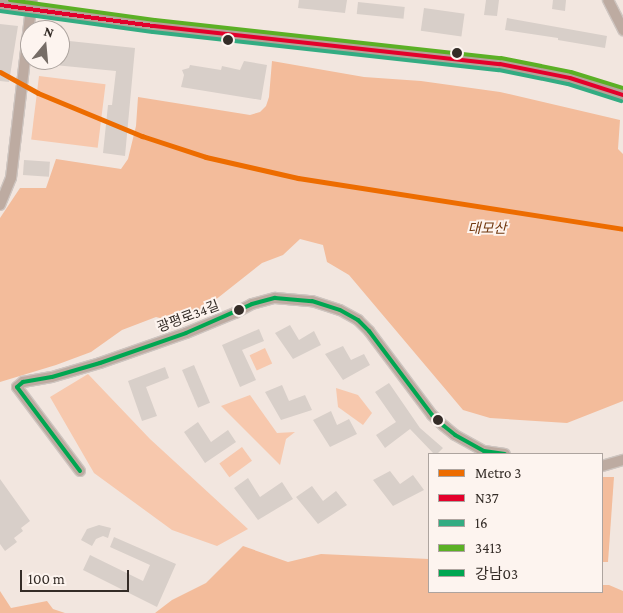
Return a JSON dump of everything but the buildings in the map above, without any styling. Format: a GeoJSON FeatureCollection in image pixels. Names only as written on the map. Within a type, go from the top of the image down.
{"type":"FeatureCollection","features":[{"type":"Feature","properties":{"kind":"main road"},"geometry":{"type":"LineString","coordinates":[[0,5],[31,4],[154,26],[500,64],[570,78],[623,95]]}},
{"type":"Feature","properties":{"kind":"street"},"geometry":{"type":"LineString","coordinates":[[608,0],[623,30]]}},
{"type":"Feature","properties":{"kind":"street"},"geometry":{"type":"LineString","coordinates":[[0,205],[10,178],[31,4]]}},
{"type":"Feature","properties":{"kind":"street","name":"광평로34길"},"geometry":{"type":"LineString","coordinates":[[80,471],[17,387],[24,382],[52,377],[100,363],[186,333],[252,304],[275,298],[312,301],[340,310],[358,320],[369,331],[432,415],[455,435],[484,451],[498,453]]}},
{"type":"Feature","properties":{"kind":"street"},"geometry":{"type":"LineString","coordinates":[[603,466],[623,460]]}},
{"type":"Feature","properties":{"kind":"shaded area"},"geometry":{"type":"Polygon","coordinates":[[[39,76],[106,84],[98,148],[31,140],[39,76]]]}},
{"type":"Feature","properties":{"kind":"shaded area"},"geometry":{"type":"Polygon","coordinates":[[[265,348],[272,363],[257,371],[250,355],[265,348]]]}},
{"type":"Feature","properties":{"kind":"shaded area"},"geometry":{"type":"Polygon","coordinates":[[[88,374],[150,439],[248,529],[217,546],[172,530],[94,473],[50,397],[88,374]]]}},
{"type":"Feature","properties":{"kind":"shaded area"},"geometry":{"type":"Polygon","coordinates":[[[336,388],[358,395],[372,413],[363,425],[338,407],[336,388]]]}},
{"type":"Feature","properties":{"kind":"shaded area"},"geometry":{"type":"Polygon","coordinates":[[[250,395],[277,433],[295,432],[286,439],[280,465],[221,406],[250,395]]]}},
{"type":"Feature","properties":{"kind":"shaded area"},"geometry":{"type":"Polygon","coordinates":[[[242,447],[252,461],[229,477],[219,463],[242,447]]]}},
{"type":"Feature","properties":{"kind":"green space","name":"대모산"},"geometry":{"type":"Polygon","coordinates":[[[272,61],[364,77],[421,81],[500,92],[620,120],[618,149],[623,154],[623,401],[567,423],[490,418],[463,410],[349,275],[327,262],[323,245],[300,239],[283,255],[262,263],[200,312],[179,323],[156,317],[122,330],[91,352],[0,382],[0,218],[20,188],[46,188],[56,159],[121,169],[128,159],[136,126],[138,97],[250,115],[260,112],[266,106],[269,97],[272,61]]]}},
{"type":"Feature","properties":{"kind":"green space"},"geometry":{"type":"Polygon","coordinates":[[[603,477],[614,477],[608,562],[603,562],[603,477]]]}},
{"type":"Feature","properties":{"kind":"green space"},"geometry":{"type":"Polygon","coordinates":[[[243,546],[288,562],[321,554],[428,559],[428,593],[603,593],[603,585],[609,585],[623,591],[623,613],[155,613],[172,600],[206,583],[243,546]]]}},
{"type":"Feature","properties":{"kind":"green space"},"geometry":{"type":"Polygon","coordinates":[[[0,591],[11,608],[47,601],[53,609],[65,613],[0,613],[0,591]]]}},
{"type":"Feature","properties":{"kind":"metro line","name":"3"},"geometry":{"type":"LineString","coordinates":[[0,72],[38,93],[142,136],[206,157],[298,178],[623,229]]}},
{"type":"Feature","properties":{"kind":"transit line","name":"3413"},"geometry":{"type":"LineString","coordinates":[[10,0],[155,20],[501,58],[571,72],[623,88]]}},
{"type":"Feature","properties":{"kind":"transit line","name":"N37"},"geometry":{"type":"LineString","coordinates":[[0,5],[154,26],[500,64],[570,78],[623,95]]}},
{"type":"Feature","properties":{"kind":"transit line","name":"16"},"geometry":{"type":"LineString","coordinates":[[0,11],[153,32],[499,70],[568,84],[621,101]]}},
{"type":"Feature","properties":{"kind":"transit line","name":"강남03"},"geometry":{"type":"LineString","coordinates":[[80,471],[17,387],[23,382],[52,377],[100,363],[186,333],[252,304],[275,298],[312,301],[340,310],[358,320],[369,331],[432,415],[455,435],[484,451],[498,453]]}}]}
